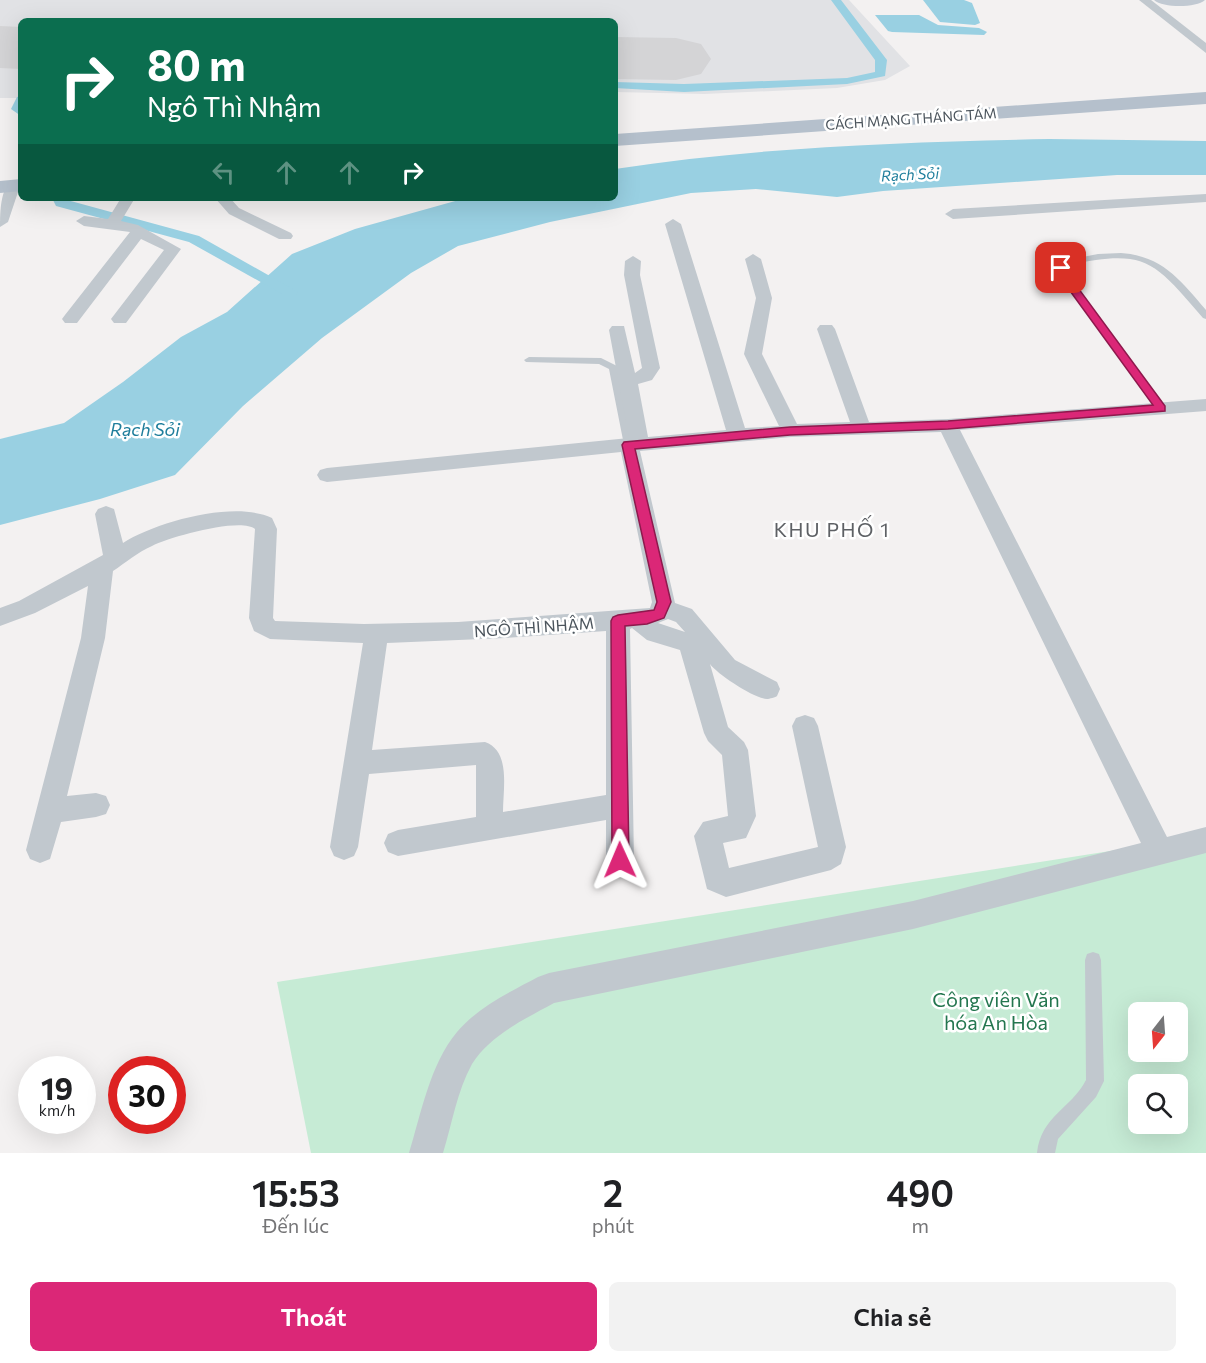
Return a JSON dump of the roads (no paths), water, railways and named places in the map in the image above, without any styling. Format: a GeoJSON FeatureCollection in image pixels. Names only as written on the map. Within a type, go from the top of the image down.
{"type":"FeatureCollection","features":[{"type":"Feature","properties":{"kind":"main road","name":"CÁCH MẠNG THÁNG TÁM"},"geometry":{"type":"LineString","coordinates":[[618,140],[1206,98]]}},
{"type":"Feature","properties":{"kind":"street"},"geometry":{"type":"LineString","coordinates":[[1144,0],[1200,39],[1206,49]]}},
{"type":"Feature","properties":{"kind":"street"},"geometry":{"type":"LineString","coordinates":[[1162,0],[1197,0]]}},
{"type":"Feature","properties":{"kind":"street"},"geometry":{"type":"LineString","coordinates":[[0,222],[11,186]]}},
{"type":"Feature","properties":{"kind":"street"},"geometry":{"type":"LineString","coordinates":[[953,214],[1206,198]]}},
{"type":"Feature","properties":{"kind":"street"},"geometry":{"type":"LineString","coordinates":[[116,218],[126,201]]}},
{"type":"Feature","properties":{"kind":"street"},"geometry":{"type":"LineString","coordinates":[[225,201],[234,211],[285,236]]}},
{"type":"Feature","properties":{"kind":"street"},"geometry":{"type":"LineString","coordinates":[[84,221],[116,218],[173,249],[120,319]]}},
{"type":"Feature","properties":{"kind":"street"},"geometry":{"type":"LineString","coordinates":[[673,224],[738,436]]}},
{"type":"Feature","properties":{"kind":"street"},"geometry":{"type":"LineString","coordinates":[[71,320],[139,231]]}},
{"type":"Feature","properties":{"kind":"street"},"geometry":{"type":"LineString","coordinates":[[753,259],[764,295],[763,311],[752,342],[753,354],[790,431]]}},
{"type":"Feature","properties":{"kind":"street"},"geometry":{"type":"LineString","coordinates":[[628,381],[645,376],[651,368],[632,275],[633,261]]}},
{"type":"Feature","properties":{"kind":"street"},"geometry":{"type":"LineString","coordinates":[[826,329],[862,429]]}},
{"type":"Feature","properties":{"kind":"street"},"geometry":{"type":"LineString","coordinates":[[618,330],[628,381],[634,445],[664,602],[663,609],[684,615],[726,667],[768,689]]}},
{"type":"Feature","properties":{"kind":"street"},"geometry":{"type":"LineString","coordinates":[[327,475],[790,431],[948,425],[1206,405]]}},
{"type":"Feature","properties":{"kind":"street"},"geometry":{"type":"LineString","coordinates":[[948,425],[1159,851]]}},
{"type":"Feature","properties":{"kind":"street"},"geometry":{"type":"LineString","coordinates":[[40,850],[93,638],[109,563],[106,514]]}},
{"type":"Feature","properties":{"kind":"street","name":"NGÔ THÌ NHẬM"},"geometry":{"type":"LineString","coordinates":[[0,617],[27,607],[109,563],[142,542],[173,528],[244,517],[264,523],[266,529],[262,624],[270,630],[377,632],[508,630],[628,620],[659,614],[663,609]]}},
{"type":"Feature","properties":{"kind":"street"},"geometry":{"type":"LineString","coordinates":[[620,860],[619,805],[628,620],[662,638],[688,644],[694,652],[717,734],[735,750],[742,816],[740,824],[736,829],[713,831],[708,836],[717,879],[720,882],[726,883],[821,861],[831,855],[832,847],[805,726]]}},
{"type":"Feature","properties":{"kind":"street"},"geometry":{"type":"LineString","coordinates":[[344,847],[377,632]]}},
{"type":"Feature","properties":{"kind":"street"},"geometry":{"type":"LineString","coordinates":[[357,763],[484,753],[489,758],[490,827]]}},
{"type":"Feature","properties":{"kind":"street"},"geometry":{"type":"LineString","coordinates":[[50,811],[96,805]]}},
{"type":"Feature","properties":{"kind":"street"},"geometry":{"type":"LineString","coordinates":[[398,843],[619,805]]}},
{"type":"Feature","properties":{"kind":"street"},"geometry":{"type":"LineString","coordinates":[[426,1153],[450,1076],[468,1043],[502,1014],[549,988],[913,915],[1206,840]]}},
{"type":"Feature","properties":{"kind":"lane"},"geometry":{"type":"LineString","coordinates":[[1161,408],[1062,273],[1061,268],[1065,262],[1095,258],[1128,256],[1144,258],[1164,270],[1206,316]]}},
{"type":"Feature","properties":{"kind":"lane"},"geometry":{"type":"LineString","coordinates":[[529,360],[601,362],[614,368],[634,445]]}},
{"type":"Feature","properties":{"kind":"lane"},"geometry":{"type":"LineString","coordinates":[[1046,1153],[1045,1143],[1051,1132],[1090,1093],[1095,1081],[1093,960]]}},
{"type":"Feature","properties":{"kind":"water"},"geometry":{"type":"Polygon","coordinates":[[[923,0],[964,0],[972,3],[980,23],[975,25],[940,22],[923,0]]]}},
{"type":"Feature","properties":{"kind":"water"},"geometry":{"type":"Polygon","coordinates":[[[875,15],[919,15],[938,25],[979,28],[987,32],[984,35],[892,32],[888,31],[875,15]]]}},
{"type":"Feature","properties":{"kind":"water","name":"Rạch Sỏi"},"geometry":{"type":"Polygon","coordinates":[[[1049,139],[1206,141],[1206,175],[1117,175],[883,191],[837,197],[756,189],[691,193],[550,222],[458,246],[411,273],[322,338],[243,406],[175,475],[100,499],[0,525],[0,439],[64,423],[123,382],[181,337],[227,312],[292,254],[355,229],[455,201],[618,201],[618,169],[723,155],[940,142],[1049,139]]]}},
{"type":"Feature","properties":{"kind":"waterway"},"geometry":{"type":"LineString","coordinates":[[618,85],[684,88],[847,81],[881,74],[881,60],[836,0]]}},
{"type":"Feature","properties":{"kind":"waterway"},"geometry":{"type":"LineString","coordinates":[[60,201],[194,239],[290,292]]}},
{"type":"Feature","properties":{"kind":"district","name":"KHU PHỐ 1"},"geometry":{"type":"Point","coordinates":[832,530]}},
{"type":"Feature","properties":{"kind":"park label","name":"Công viên Văn hóa An Hòa"},"geometry":{"type":"Point","coordinates":[996,1012]}}]}
